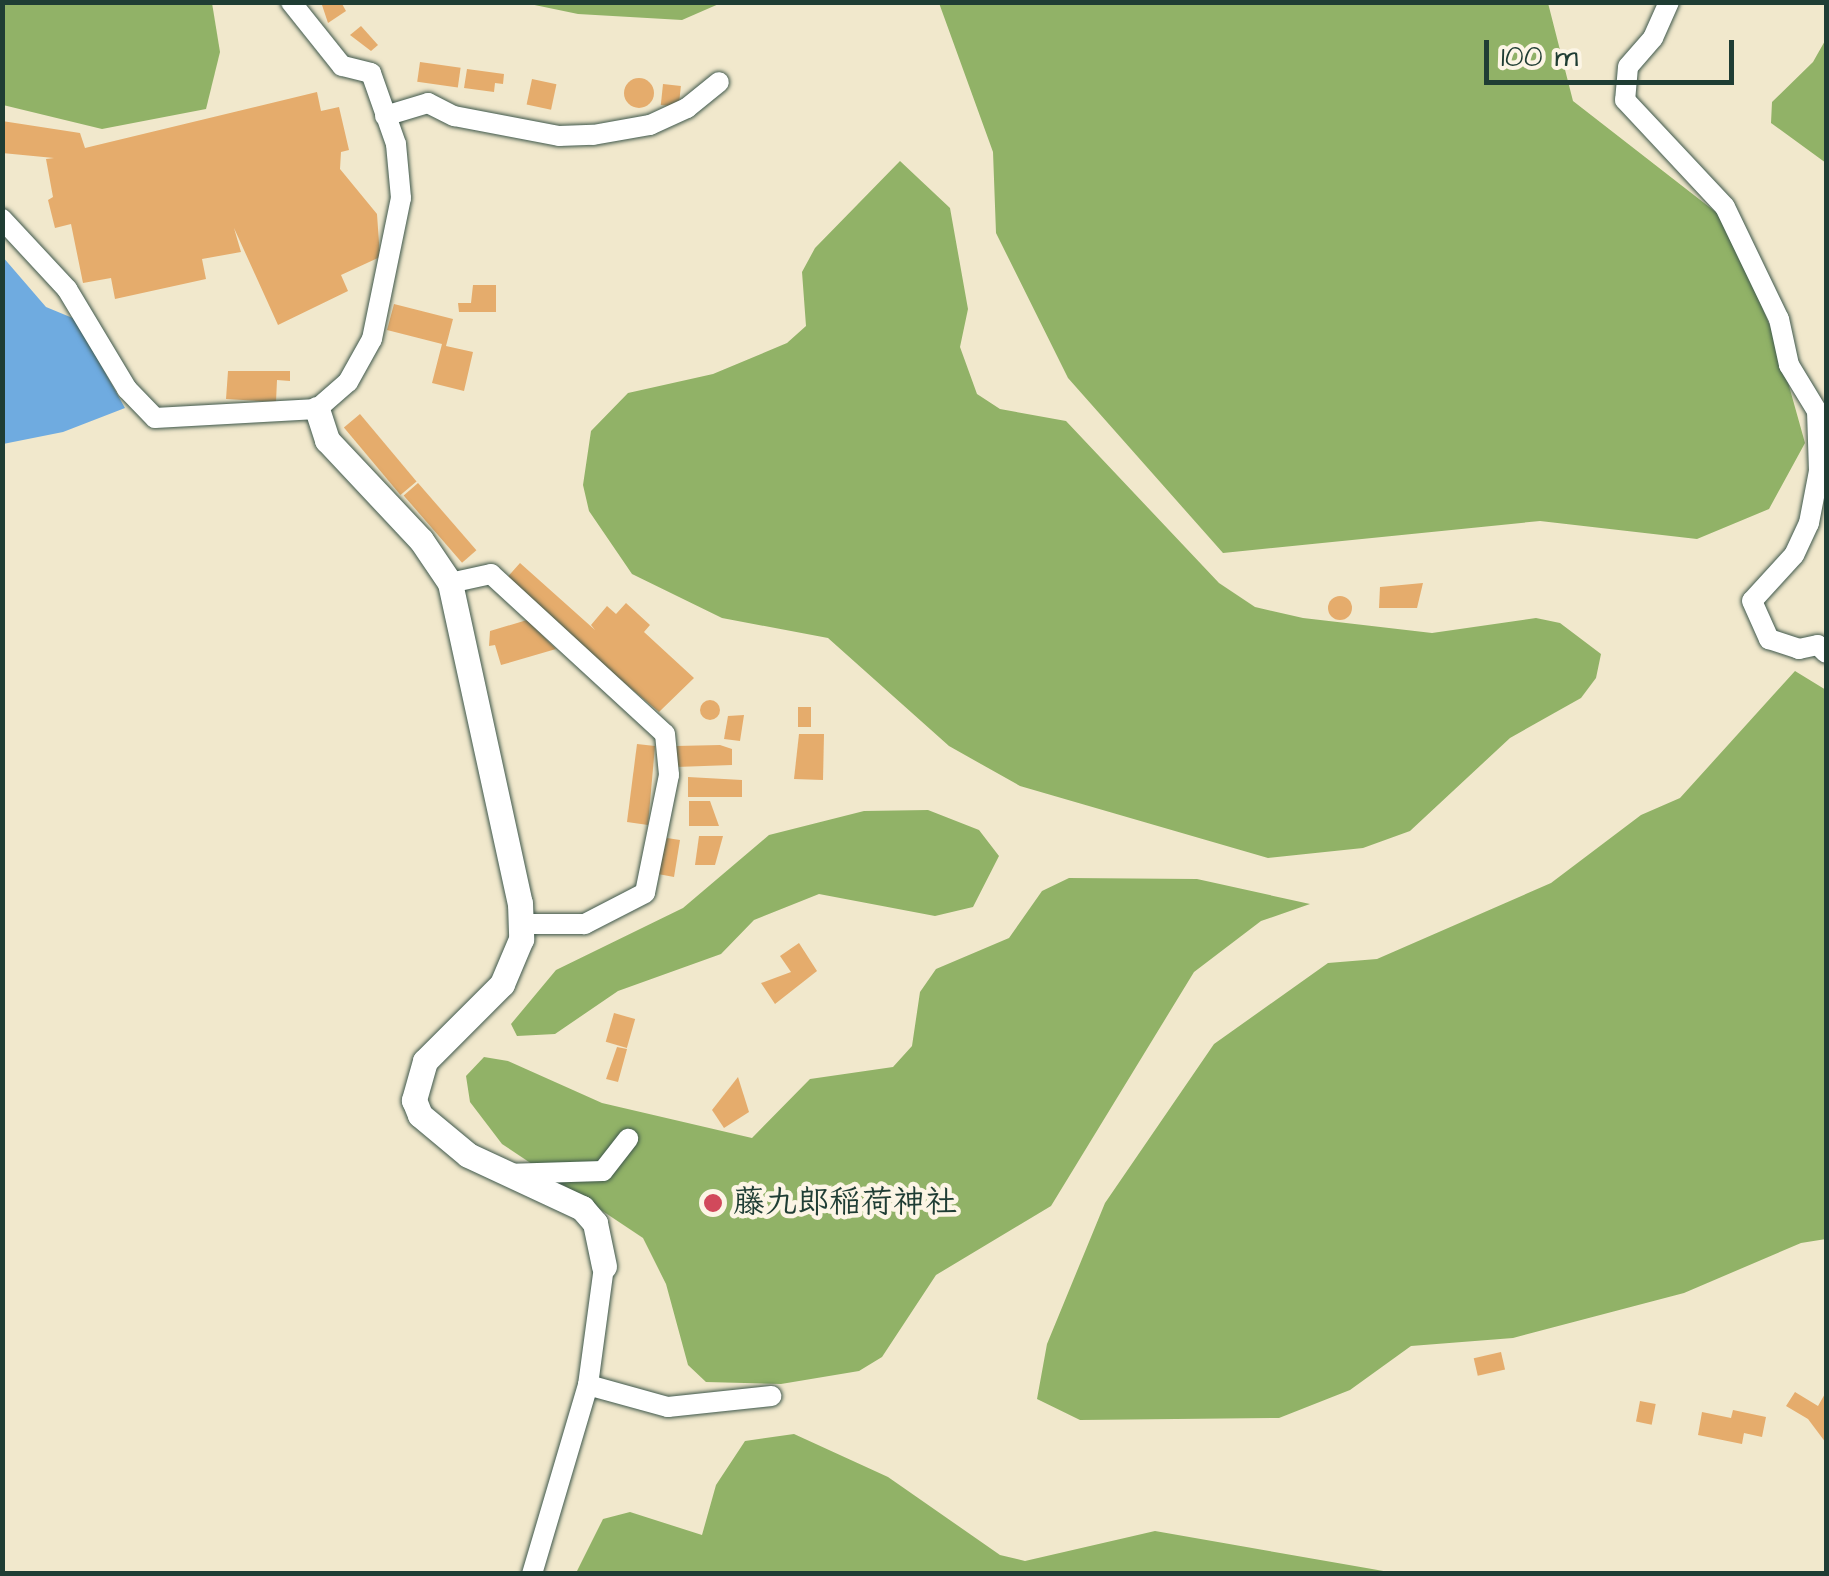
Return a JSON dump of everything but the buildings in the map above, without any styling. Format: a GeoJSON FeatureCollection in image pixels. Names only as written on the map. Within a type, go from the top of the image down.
{"type":"FeatureCollection","features":[{"type":"Feature","properties":{"kind":"street"},"geometry":{"type":"LineString","coordinates":[[2,219],[68,289],[127,390],[155,418],[317,410],[348,382],[372,339],[394,247],[401,198],[396,144],[371,73],[342,66],[290,2]]}},
{"type":"Feature","properties":{"kind":"street"},"geometry":{"type":"LineString","coordinates":[[1669,2],[1653,38],[1628,67],[1625,100],[1724,207],[1779,319],[1789,365],[1817,411],[1819,471],[1809,523],[1794,555],[1752,602],[1769,639],[1799,648],[1818,645],[1826,653]]}},
{"type":"Feature","properties":{"kind":"street"},"geometry":{"type":"LineString","coordinates":[[385,116],[428,103],[454,116],[542,133],[593,135],[650,125],[686,108],[719,82]]}},
{"type":"Feature","properties":{"kind":"street"},"geometry":{"type":"LineString","coordinates":[[317,410],[327,440],[421,540],[450,583],[522,924],[502,984],[425,1062],[414,1100],[420,1115],[446,1139],[504,1174],[582,1208],[595,1223],[604,1266],[588,1385],[532,1574]]}},
{"type":"Feature","properties":{"kind":"street"},"geometry":{"type":"LineString","coordinates":[[450,583],[491,574],[665,734],[669,775],[645,893],[584,924],[522,924]]}},
{"type":"Feature","properties":{"kind":"street"},"geometry":{"type":"LineString","coordinates":[[504,1174],[603,1171],[628,1139]]}},
{"type":"Feature","properties":{"kind":"street"},"geometry":{"type":"LineString","coordinates":[[588,1385],[668,1407],[772,1396]]}},
{"type":"Feature","properties":{"kind":"green space"},"geometry":{"type":"Polygon","coordinates":[[[3,2],[212,3],[220,52],[206,109],[102,129],[3,105],[3,2]]]}},
{"type":"Feature","properties":{"kind":"green space"},"geometry":{"type":"Polygon","coordinates":[[[721,2],[682,20],[578,14],[525,3],[721,2]]]}},
{"type":"Feature","properties":{"kind":"green space"},"geometry":{"type":"Polygon","coordinates":[[[939,3],[1548,3],[1573,101],[1726,220],[1777,343],[1805,443],[1769,509],[1697,539],[1540,521],[1223,553],[1068,378],[996,233],[993,152],[939,3]]]}},
{"type":"Feature","properties":{"kind":"green space"},"geometry":{"type":"Polygon","coordinates":[[[1826,39],[1826,163],[1771,123],[1772,102],[1813,62],[1826,39]]]}},
{"type":"Feature","properties":{"kind":"green space"},"geometry":{"type":"Polygon","coordinates":[[[900,161],[950,208],[968,309],[960,347],[977,394],[1000,409],[1066,421],[1219,583],[1255,607],[1303,618],[1432,633],[1536,618],[1560,623],[1601,654],[1596,678],[1581,698],[1510,738],[1410,831],[1363,848],[1268,858],[1020,786],[949,746],[828,638],[722,618],[632,574],[589,511],[583,485],[591,431],[628,393],[713,374],[787,343],[806,326],[802,272],[815,248],[900,161]]]}},
{"type":"Feature","properties":{"kind":"green space"},"geometry":{"type":"Polygon","coordinates":[[[1795,671],[1826,690],[1826,1239],[1801,1243],[1684,1293],[1513,1338],[1411,1346],[1350,1390],[1279,1418],[1080,1420],[1037,1399],[1047,1344],[1105,1203],[1214,1044],[1328,963],[1377,959],[1551,883],[1641,815],[1680,798],[1795,671]]]}},
{"type":"Feature","properties":{"kind":"green space"},"geometry":{"type":"Polygon","coordinates":[[[928,810],[979,830],[999,856],[973,907],[935,916],[819,894],[754,920],[721,954],[618,991],[555,1034],[517,1036],[511,1024],[556,970],[683,908],[769,835],[864,811],[928,810]]]}},
{"type":"Feature","properties":{"kind":"green space"},"geometry":{"type":"Polygon","coordinates":[[[1069,878],[1197,879],[1310,904],[1261,921],[1194,972],[1051,1206],[936,1275],[882,1357],[859,1371],[781,1384],[706,1382],[688,1365],[666,1284],[643,1238],[502,1144],[470,1102],[466,1076],[484,1057],[508,1061],[602,1103],[752,1138],[810,1079],[893,1067],[912,1046],[920,992],[936,969],[1009,938],[1042,891],[1069,878]]]}},
{"type":"Feature","properties":{"kind":"green space"},"geometry":{"type":"Polygon","coordinates":[[[794,1434],[888,1477],[1000,1555],[1025,1561],[1155,1531],[1395,1573],[576,1573],[603,1519],[630,1512],[702,1535],[716,1485],[745,1441],[794,1434]]]}},
{"type":"Feature","properties":{"kind":"water"},"geometry":{"type":"Polygon","coordinates":[[[2,256],[46,307],[75,319],[125,408],[63,432],[3,444],[2,256]]]}},
{"type":"Feature","properties":{"kind":"place","name":"藤九郎稲荷神社"},"geometry":{"type":"Point","coordinates":[713,1203]}}]}
